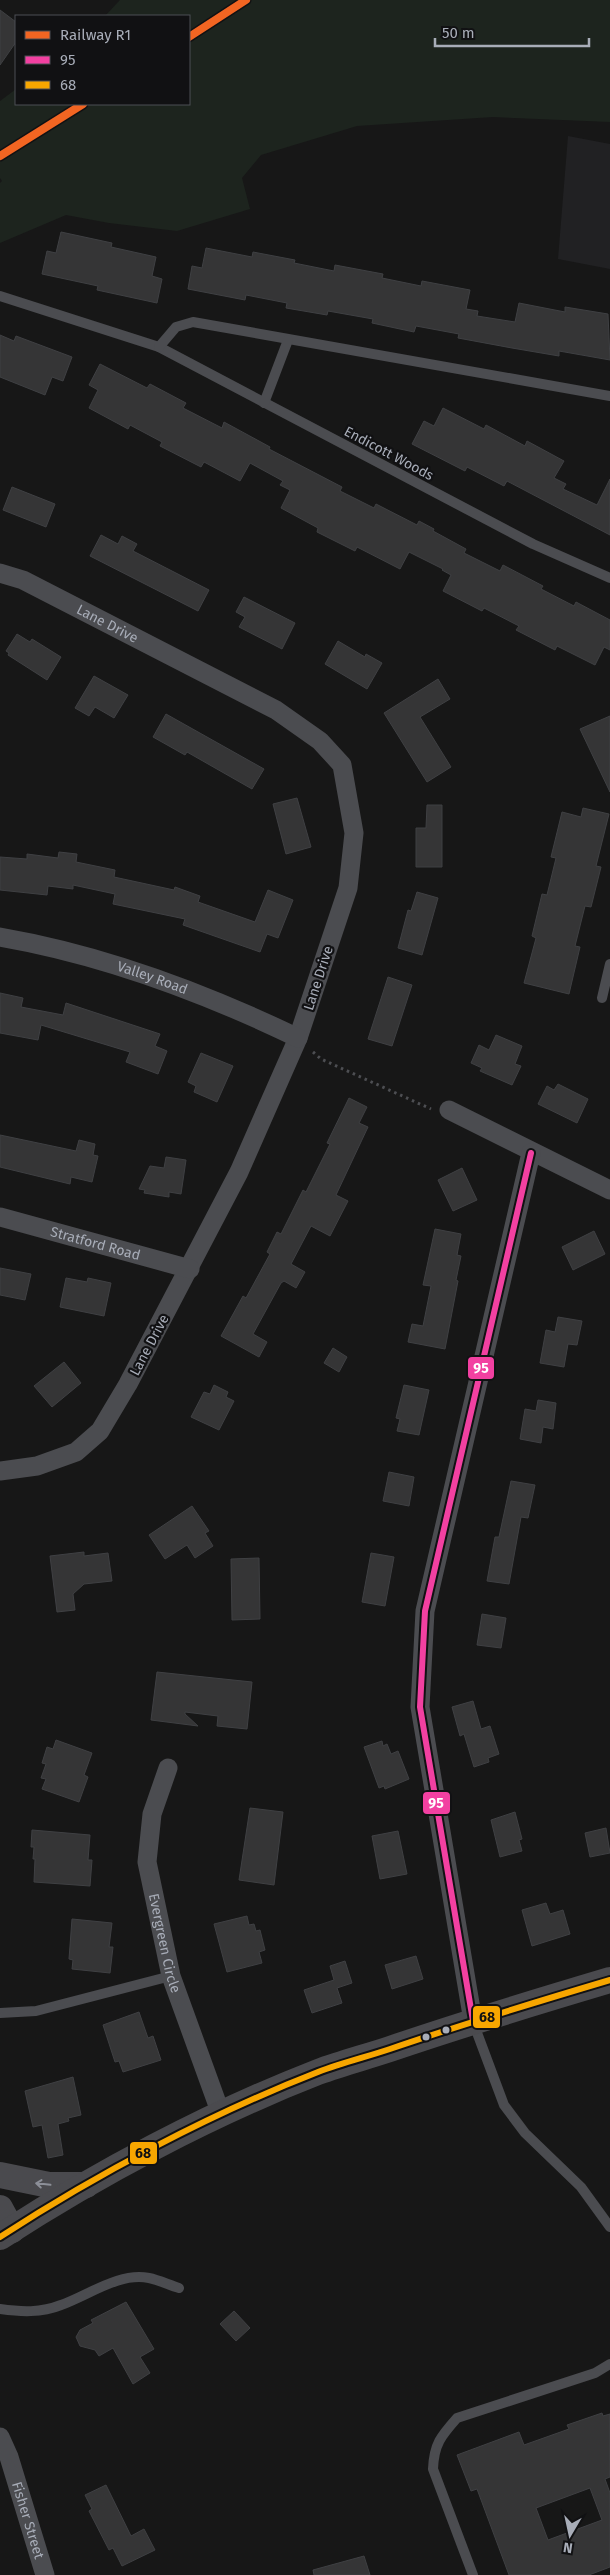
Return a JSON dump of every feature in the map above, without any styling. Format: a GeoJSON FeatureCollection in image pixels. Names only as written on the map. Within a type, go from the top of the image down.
{"type":"FeatureCollection","features":[{"type":"Feature","properties":{"kind":"main road"},"geometry":{"type":"LineString","coordinates":[[4,2225],[86,2185],[221,2114],[320,2072],[473,2021],[610,1980]]}},
{"type":"Feature","properties":{"kind":"main road"},"geometry":{"type":"LineString","coordinates":[[0,2175],[49,2185],[86,2185]]}},
{"type":"Feature","properties":{"kind":"street","name":"Lane Drive"},"geometry":{"type":"LineString","coordinates":[[0,573],[23,580],[276,710],[320,741],[342,765],[354,833],[348,888],[298,1038],[239,1172],[190,1268],[100,1431],[76,1452],[37,1466],[0,1472]]}},
{"type":"Feature","properties":{"kind":"street","name":"Valley Road"},"geometry":{"type":"LineString","coordinates":[[0,938],[51,947],[167,982],[218,1000],[298,1038]]}},
{"type":"Feature","properties":{"kind":"street"},"geometry":{"type":"LineString","coordinates":[[449,1110],[610,1190]]}},
{"type":"Feature","properties":{"kind":"street"},"geometry":{"type":"LineString","coordinates":[[473,2021],[420,1707],[424,1611],[531,1152]]}},
{"type":"Feature","properties":{"kind":"street","name":"Stratford Road"},"geometry":{"type":"LineString","coordinates":[[0,1217],[190,1268]]}},
{"type":"Feature","properties":{"kind":"street","name":"Evergreen Circle"},"geometry":{"type":"LineString","coordinates":[[168,1768],[152,1814],[148,1862],[171,1976],[221,2114]]}},
{"type":"Feature","properties":{"kind":"street","name":"Fisher Street"},"geometry":{"type":"LineString","coordinates":[[0,2437],[9,2457],[45,2575]]}},
{"type":"Feature","properties":{"kind":"lane","name":"Endicott Woods"},"geometry":{"type":"LineString","coordinates":[[0,296],[159,347],[533,544],[610,578]]}},
{"type":"Feature","properties":{"kind":"lane"},"geometry":{"type":"LineString","coordinates":[[159,347],[176,327],[193,322],[610,396]]}},
{"type":"Feature","properties":{"kind":"lane"},"geometry":{"type":"LineString","coordinates":[[264,403],[288,340]]}},
{"type":"Feature","properties":{"kind":"lane"},"geometry":{"type":"LineString","coordinates":[[602,998],[610,964]]}},
{"type":"Feature","properties":{"kind":"lane"},"geometry":{"type":"LineString","coordinates":[[0,2012],[36,2011],[171,1976]]}},
{"type":"Feature","properties":{"kind":"lane"},"geometry":{"type":"LineString","coordinates":[[473,2021],[504,2106],[525,2133],[581,2187],[610,2226]]}},
{"type":"Feature","properties":{"kind":"lane"},"geometry":{"type":"LineString","coordinates":[[0,2309],[38,2311],[60,2306],[102,2286],[127,2278],[148,2278],[179,2288]]}},
{"type":"Feature","properties":{"kind":"lane"},"geometry":{"type":"LineString","coordinates":[[473,2575],[433,2469],[434,2452],[441,2436],[457,2418],[595,2373],[610,2364]]}},
{"type":"Feature","properties":{"kind":"path"},"geometry":{"type":"LineString","coordinates":[[298,1038],[321,1059],[430,1108],[449,1110]]}},
{"type":"Feature","properties":{"kind":"shaded area"},"geometry":{"type":"Polygon","coordinates":[[[120,0],[610,0],[610,122],[493,117],[357,126],[261,155],[242,178],[250,209],[177,231],[109,223],[66,215],[0,243],[0,183],[2,181],[0,178],[0,101],[15,90],[15,105],[190,105],[190,15],[106,15],[120,0]]]}},
{"type":"Feature","properties":{"kind":"shaded area"},"geometry":{"type":"Polygon","coordinates":[[[568,136],[610,144],[610,269],[558,259],[568,136]]]}},
{"type":"Feature","properties":{"kind":"building"},"geometry":{"type":"Polygon","coordinates":[[[0,10],[15,21],[15,43],[0,65],[0,10]]]}},
{"type":"Feature","properties":{"kind":"building"},"geometry":{"type":"Polygon","coordinates":[[[61,232],[112,243],[111,247],[156,257],[152,276],[162,279],[157,303],[97,290],[98,286],[42,274],[47,251],[56,253],[61,232]]]}},
{"type":"Feature","properties":{"kind":"building"},"geometry":{"type":"Polygon","coordinates":[[[206,248],[252,257],[253,252],[295,260],[294,263],[334,271],[335,265],[383,274],[382,278],[421,286],[422,281],[470,290],[466,309],[478,311],[477,316],[515,322],[519,303],[565,312],[565,307],[608,314],[610,360],[559,351],[559,356],[512,348],[458,338],[459,334],[416,326],[414,332],[372,323],[373,319],[328,311],[327,315],[286,308],[287,303],[246,295],[245,300],[188,289],[192,266],[202,268],[206,248]]]}},
{"type":"Feature","properties":{"kind":"building"},"geometry":{"type":"Polygon","coordinates":[[[0,335],[14,341],[16,336],[72,357],[63,381],[52,377],[45,395],[0,377],[0,335]]]}},
{"type":"Feature","properties":{"kind":"building"},"geometry":{"type":"Polygon","coordinates":[[[100,364],[147,388],[150,384],[186,403],[183,408],[222,428],[224,422],[270,447],[269,449],[342,487],[340,491],[374,508],[376,504],[417,525],[419,521],[466,549],[464,553],[500,571],[503,565],[543,586],[541,589],[574,606],[576,602],[610,620],[610,650],[604,647],[595,665],[557,646],[555,650],[516,630],[519,626],[484,608],[482,611],[443,591],[451,575],[409,552],[400,569],[357,547],[355,551],[317,532],[318,528],[281,508],[290,490],[280,485],[283,481],[250,463],[240,481],[204,462],[201,467],[160,446],[162,442],[130,425],[128,429],[89,408],[98,390],[89,385],[100,364]]]}},
{"type":"Feature","properties":{"kind":"building"},"geometry":{"type":"Polygon","coordinates":[[[443,408],[484,429],[486,425],[525,446],[527,441],[564,461],[554,478],[566,484],[563,489],[597,505],[610,479],[610,535],[507,481],[504,486],[467,467],[465,471],[412,444],[424,421],[434,426],[443,408]]]}},
{"type":"Feature","properties":{"kind":"building"},"geometry":{"type":"Polygon","coordinates":[[[12,487],[55,504],[46,527],[3,510],[12,487]]]}},
{"type":"Feature","properties":{"kind":"building"},"geometry":{"type":"Polygon","coordinates":[[[101,535],[118,544],[122,536],[137,544],[133,551],[209,590],[198,611],[90,556],[101,535]]]}},
{"type":"Feature","properties":{"kind":"building"},"geometry":{"type":"Polygon","coordinates":[[[244,597],[295,623],[282,649],[239,627],[245,617],[236,612],[244,597]]]}},
{"type":"Feature","properties":{"kind":"building"},"geometry":{"type":"Polygon","coordinates":[[[17,634],[30,642],[32,639],[61,657],[47,680],[8,655],[9,653],[6,651],[17,634]]]}},
{"type":"Feature","properties":{"kind":"building"},"geometry":{"type":"Polygon","coordinates":[[[338,641],[365,657],[366,654],[382,663],[367,689],[325,664],[338,641]]]}},
{"type":"Feature","properties":{"kind":"building"},"geometry":{"type":"Polygon","coordinates":[[[94,676],[128,695],[114,718],[95,707],[89,716],[75,708],[94,676]]]}},
{"type":"Feature","properties":{"kind":"building"},"geometry":{"type":"Polygon","coordinates":[[[438,679],[450,699],[420,717],[451,767],[427,782],[384,713],[438,679]]]}},
{"type":"Feature","properties":{"kind":"building"},"geometry":{"type":"Polygon","coordinates":[[[166,714],[264,769],[252,789],[187,752],[185,755],[153,737],[166,714]]]}},
{"type":"Feature","properties":{"kind":"building"},"geometry":{"type":"Polygon","coordinates":[[[610,716],[610,792],[580,729],[610,716]]]}},
{"type":"Feature","properties":{"kind":"building"},"geometry":{"type":"Polygon","coordinates":[[[297,798],[311,847],[286,854],[273,804],[297,798]]]}},
{"type":"Feature","properties":{"kind":"building"},"geometry":{"type":"Polygon","coordinates":[[[427,805],[442,805],[442,867],[416,867],[416,828],[426,828],[427,805]]]}},
{"type":"Feature","properties":{"kind":"building"},"geometry":{"type":"Polygon","coordinates":[[[583,808],[609,814],[596,866],[601,867],[591,907],[585,906],[575,946],[580,947],[569,994],[524,983],[536,938],[532,936],[542,894],[547,895],[556,858],[551,857],[562,812],[581,817],[583,808]]]}},
{"type":"Feature","properties":{"kind":"building"},"geometry":{"type":"Polygon","coordinates":[[[59,852],[77,854],[76,862],[115,870],[114,877],[174,890],[175,887],[200,896],[198,902],[255,922],[268,890],[293,900],[278,938],[267,934],[260,952],[183,925],[185,919],[113,904],[115,894],[73,885],[73,889],[48,886],[47,895],[0,890],[0,857],[27,859],[27,854],[58,858],[59,852]]]}},
{"type":"Feature","properties":{"kind":"building"},"geometry":{"type":"Polygon","coordinates":[[[417,892],[438,898],[422,955],[398,948],[408,910],[411,911],[417,892]]]}},
{"type":"Feature","properties":{"kind":"building"},"geometry":{"type":"Polygon","coordinates":[[[388,977],[412,985],[392,1046],[368,1039],[388,977]]]}},
{"type":"Feature","properties":{"kind":"building"},"geometry":{"type":"Polygon","coordinates":[[[0,993],[23,998],[21,1007],[63,1015],[66,1003],[160,1034],[155,1046],[167,1051],[158,1074],[126,1062],[130,1052],[41,1025],[38,1040],[0,1033],[0,993]]]}},
{"type":"Feature","properties":{"kind":"building"},"geometry":{"type":"Polygon","coordinates":[[[496,1035],[522,1046],[515,1064],[521,1066],[512,1085],[480,1071],[482,1068],[471,1063],[479,1045],[489,1050],[496,1035]]]}},
{"type":"Feature","properties":{"kind":"building"},"geometry":{"type":"Polygon","coordinates":[[[201,1053],[233,1066],[217,1102],[194,1092],[196,1086],[188,1082],[201,1053]]]}},
{"type":"Feature","properties":{"kind":"building"},"geometry":{"type":"Polygon","coordinates":[[[558,1084],[588,1099],[577,1123],[538,1104],[547,1086],[554,1090],[558,1084]]]}},
{"type":"Feature","properties":{"kind":"building"},"geometry":{"type":"Polygon","coordinates":[[[349,1098],[367,1107],[359,1123],[368,1127],[336,1195],[348,1201],[330,1236],[311,1226],[291,1264],[305,1272],[296,1288],[284,1281],[281,1283],[253,1334],[267,1342],[259,1357],[221,1336],[243,1296],[246,1298],[270,1254],[267,1252],[277,1232],[281,1234],[303,1190],[306,1192],[330,1144],[327,1143],[349,1098]]]}},
{"type":"Feature","properties":{"kind":"building"},"geometry":{"type":"Polygon","coordinates":[[[0,1135],[76,1151],[79,1140],[95,1144],[93,1155],[98,1156],[92,1182],[71,1177],[70,1184],[0,1167],[0,1135]]]}},
{"type":"Feature","properties":{"kind":"building"},"geometry":{"type":"Polygon","coordinates":[[[166,1157],[186,1160],[181,1194],[169,1192],[169,1197],[144,1193],[145,1190],[139,1189],[150,1166],[164,1168],[166,1157]]]}},
{"type":"Feature","properties":{"kind":"building"},"geometry":{"type":"Polygon","coordinates":[[[462,1168],[477,1200],[453,1211],[438,1180],[462,1168]]]}},
{"type":"Feature","properties":{"kind":"building"},"geometry":{"type":"Polygon","coordinates":[[[435,1229],[461,1234],[457,1255],[461,1256],[456,1280],[458,1281],[445,1349],[408,1342],[412,1324],[423,1326],[431,1286],[423,1285],[435,1229]]]}},
{"type":"Feature","properties":{"kind":"building"},"geometry":{"type":"Polygon","coordinates":[[[594,1231],[605,1254],[573,1270],[562,1247],[594,1231]]]}},
{"type":"Feature","properties":{"kind":"building"},"geometry":{"type":"Polygon","coordinates":[[[0,1268],[31,1274],[25,1300],[0,1295],[0,1268]]]}},
{"type":"Feature","properties":{"kind":"building"},"geometry":{"type":"Polygon","coordinates":[[[66,1278],[87,1282],[88,1278],[111,1283],[104,1316],[60,1307],[66,1278]]]}},
{"type":"Feature","properties":{"kind":"building"},"geometry":{"type":"Polygon","coordinates":[[[558,1317],[582,1321],[577,1345],[568,1344],[564,1367],[540,1363],[546,1330],[555,1332],[558,1317]]]}},
{"type":"Feature","properties":{"kind":"building"},"geometry":{"type":"Polygon","coordinates":[[[333,1348],[347,1357],[339,1372],[324,1363],[333,1348]]]}},
{"type":"Feature","properties":{"kind":"building"},"geometry":{"type":"Polygon","coordinates":[[[64,1362],[81,1383],[52,1407],[34,1386],[64,1362]]]}},
{"type":"Feature","properties":{"kind":"building"},"geometry":{"type":"Polygon","coordinates":[[[214,1385],[228,1392],[226,1397],[234,1401],[219,1430],[191,1417],[204,1392],[210,1394],[214,1385]]]}},
{"type":"Feature","properties":{"kind":"building"},"geometry":{"type":"Polygon","coordinates":[[[404,1385],[429,1390],[419,1435],[397,1431],[400,1419],[396,1418],[404,1385]]]}},
{"type":"Feature","properties":{"kind":"building"},"geometry":{"type":"Polygon","coordinates":[[[538,1400],[556,1403],[553,1429],[543,1427],[541,1443],[520,1439],[525,1409],[536,1411],[538,1400]]]}},
{"type":"Feature","properties":{"kind":"building"},"geometry":{"type":"Polygon","coordinates":[[[389,1472],[414,1477],[409,1506],[383,1501],[389,1472]]]}},
{"type":"Feature","properties":{"kind":"building"},"geometry":{"type":"Polygon","coordinates":[[[511,1481],[535,1485],[528,1518],[521,1517],[509,1584],[487,1581],[495,1537],[499,1537],[511,1481]]]}},
{"type":"Feature","properties":{"kind":"building"},"geometry":{"type":"Polygon","coordinates":[[[192,1506],[209,1531],[205,1533],[213,1546],[195,1558],[187,1545],[165,1559],[149,1535],[192,1506]]]}},
{"type":"Feature","properties":{"kind":"building"},"geometry":{"type":"Polygon","coordinates":[[[84,1552],[84,1556],[108,1553],[112,1581],[84,1584],[73,1594],[75,1610],[57,1612],[50,1556],[84,1552]]]}},
{"type":"Feature","properties":{"kind":"building"},"geometry":{"type":"Polygon","coordinates":[[[371,1553],[394,1557],[385,1606],[362,1602],[371,1553]]]}},
{"type":"Feature","properties":{"kind":"building"},"geometry":{"type":"Polygon","coordinates":[[[259,1558],[260,1619],[232,1620],[231,1559],[259,1558]]]}},
{"type":"Feature","properties":{"kind":"building"},"geometry":{"type":"Polygon","coordinates":[[[482,1614],[506,1618],[501,1648],[477,1645],[482,1614]]]}},
{"type":"Feature","properties":{"kind":"building"},"geometry":{"type":"Polygon","coordinates":[[[157,1672],[252,1682],[247,1729],[217,1726],[218,1716],[185,1712],[198,1726],[151,1720],[157,1672]]]}},
{"type":"Feature","properties":{"kind":"building"},"geometry":{"type":"Polygon","coordinates":[[[473,1701],[481,1729],[490,1726],[499,1754],[488,1758],[489,1762],[474,1767],[464,1734],[460,1736],[452,1707],[473,1701]]]}},
{"type":"Feature","properties":{"kind":"building"},"geometry":{"type":"Polygon","coordinates":[[[56,1740],[92,1753],[84,1775],[88,1777],[79,1802],[42,1789],[46,1779],[41,1778],[46,1764],[42,1763],[47,1747],[53,1749],[56,1740]]]}},
{"type":"Feature","properties":{"kind":"building"},"geometry":{"type":"Polygon","coordinates":[[[382,1741],[383,1746],[387,1744],[391,1754],[398,1751],[409,1779],[385,1789],[384,1786],[379,1788],[364,1747],[382,1741]]]}},
{"type":"Feature","properties":{"kind":"building"},"geometry":{"type":"Polygon","coordinates":[[[250,1808],[283,1812],[274,1885],[239,1880],[250,1808]]]}},
{"type":"Feature","properties":{"kind":"building"},"geometry":{"type":"Polygon","coordinates":[[[515,1812],[522,1839],[519,1840],[522,1851],[500,1857],[491,1820],[515,1812]]]}},
{"type":"Feature","properties":{"kind":"building"},"geometry":{"type":"Polygon","coordinates":[[[606,1828],[610,1853],[590,1857],[585,1833],[606,1828]]]}},
{"type":"Feature","properties":{"kind":"building"},"geometry":{"type":"Polygon","coordinates":[[[32,1830],[90,1835],[88,1860],[92,1860],[90,1886],[34,1882],[35,1859],[33,1859],[34,1847],[31,1847],[32,1830]]]}},
{"type":"Feature","properties":{"kind":"building"},"geometry":{"type":"Polygon","coordinates":[[[398,1831],[407,1874],[380,1879],[372,1836],[398,1831]]]}},
{"type":"Feature","properties":{"kind":"building"},"geometry":{"type":"Polygon","coordinates":[[[546,1903],[550,1914],[563,1910],[570,1934],[532,1946],[522,1910],[546,1903]]]}},
{"type":"Feature","properties":{"kind":"building"},"geometry":{"type":"Polygon","coordinates":[[[247,1916],[249,1925],[254,1924],[256,1931],[260,1930],[265,1950],[259,1952],[262,1963],[227,1972],[214,1924],[247,1916]]]}},
{"type":"Feature","properties":{"kind":"building"},"geometry":{"type":"Polygon","coordinates":[[[72,1919],[112,1923],[109,1947],[113,1947],[110,1973],[72,1969],[73,1960],[69,1959],[72,1919]]]}},
{"type":"Feature","properties":{"kind":"building"},"geometry":{"type":"Polygon","coordinates":[[[416,1956],[423,1979],[392,1989],[385,1965],[416,1956]]]}},
{"type":"Feature","properties":{"kind":"building"},"geometry":{"type":"Polygon","coordinates":[[[345,1961],[352,1983],[337,1988],[342,2003],[312,2013],[304,1990],[334,1980],[330,1966],[345,1961]]]}},
{"type":"Feature","properties":{"kind":"building"},"geometry":{"type":"Polygon","coordinates":[[[139,2012],[148,2038],[153,2036],[161,2060],[123,2072],[119,2061],[115,2062],[103,2025],[139,2012]]]}},
{"type":"Feature","properties":{"kind":"building"},"geometry":{"type":"Polygon","coordinates":[[[73,2077],[81,2115],[68,2118],[69,2121],[58,2124],[63,2155],[48,2158],[42,2125],[33,2127],[25,2091],[73,2077]]]}},
{"type":"Feature","properties":{"kind":"building"},"geometry":{"type":"Polygon","coordinates":[[[126,2302],[154,2349],[140,2357],[150,2373],[133,2384],[113,2348],[99,2356],[95,2350],[80,2346],[76,2337],[80,2330],[93,2323],[91,2320],[126,2302]]]}},
{"type":"Feature","properties":{"kind":"building"},"geometry":{"type":"Polygon","coordinates":[[[234,2311],[250,2328],[236,2341],[220,2324],[234,2311]]]}},
{"type":"Feature","properties":{"kind":"building"},"geometry":{"type":"Polygon","coordinates":[[[602,2413],[603,2416],[610,2414],[610,2477],[605,2479],[610,2493],[610,2567],[589,2575],[509,2575],[477,2489],[471,2491],[457,2455],[519,2432],[524,2445],[569,2429],[567,2425],[602,2413]],[[590,2488],[536,2508],[548,2540],[602,2520],[590,2488]]]}},
{"type":"Feature","properties":{"kind":"building"},"geometry":{"type":"Polygon","coordinates":[[[106,2485],[131,2536],[144,2529],[155,2550],[122,2566],[113,2548],[109,2550],[89,2511],[92,2509],[85,2495],[106,2485]]]}},
{"type":"Feature","properties":{"kind":"building"},"geometry":{"type":"Polygon","coordinates":[[[364,2556],[370,2575],[314,2575],[313,2570],[364,2556]]]}},
{"type":"Feature","properties":{"kind":"rail line","name":"R1"},"geometry":{"type":"LineString","coordinates":[[190,36],[246,0]]}},
{"type":"Feature","properties":{"kind":"rail line","name":"R1"},"geometry":{"type":"LineString","coordinates":[[0,156],[81,105]]}},
{"type":"Feature","properties":{"kind":"transit line","name":"95"},"geometry":{"type":"LineString","coordinates":[[473,2021],[420,1707],[425,1611],[531,1153]]}},
{"type":"Feature","properties":{"kind":"transit line","name":"68"},"geometry":{"type":"LineString","coordinates":[[0,2237],[115,2168],[195,2126],[277,2089],[336,2066],[610,1980]]}}]}
